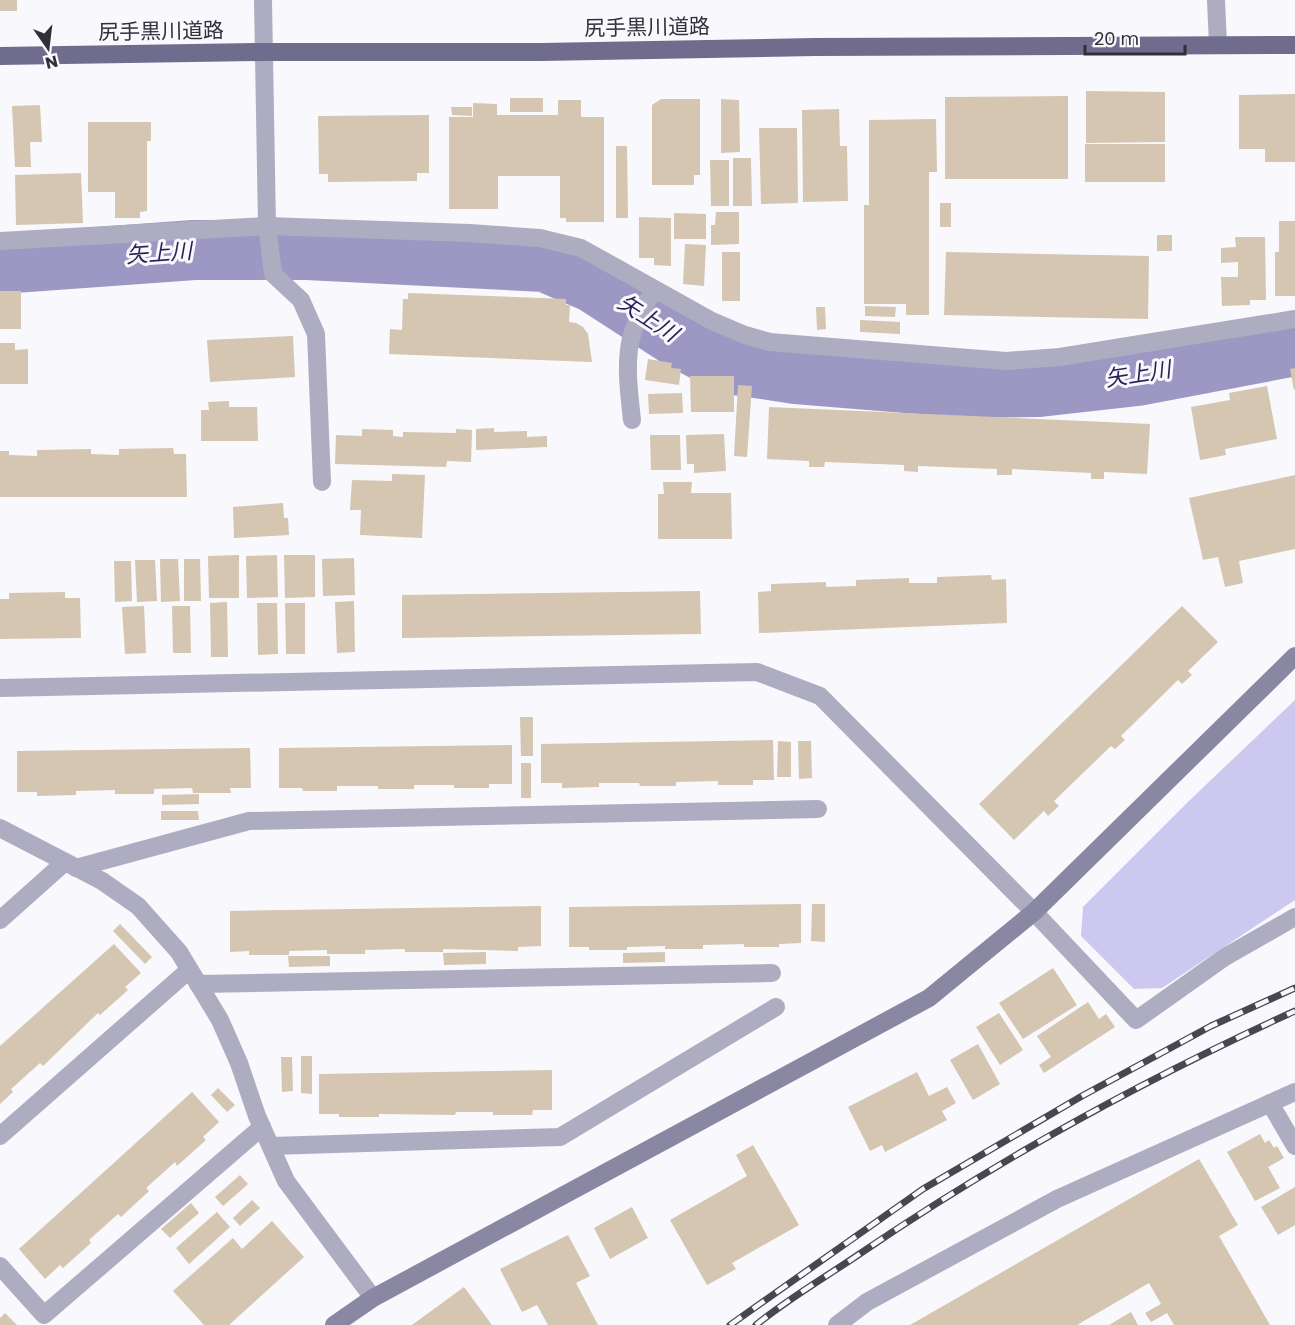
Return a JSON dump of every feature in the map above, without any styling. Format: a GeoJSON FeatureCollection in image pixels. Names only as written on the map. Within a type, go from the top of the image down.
{"type":"FeatureCollection","features":[{"type":"Feature","properties":{"kind":"main road","name":"尻手黒川道路"},"geometry":{"type":"LineString","coordinates":[[0,56],[264,52],[541,52],[815,47],[1295,45]]}},
{"type":"Feature","properties":{"kind":"street"},"geometry":{"type":"LineString","coordinates":[[263,0],[267,226],[273,274],[301,300],[316,334],[322,482]]}},
{"type":"Feature","properties":{"kind":"street"},"geometry":{"type":"LineString","coordinates":[[1216,0],[1218,45]]}},
{"type":"Feature","properties":{"kind":"street"},"geometry":{"type":"LineString","coordinates":[[0,241],[267,226],[469,233],[540,238],[581,248],[712,321],[745,335],[770,342],[1006,360],[1060,357],[1295,319]]}},
{"type":"Feature","properties":{"kind":"street"},"geometry":{"type":"LineString","coordinates":[[632,420],[628,374],[633,331],[654,289]]}},
{"type":"Feature","properties":{"kind":"street"},"geometry":{"type":"LineString","coordinates":[[334,1325],[373,1298],[929,998],[1034,912],[1295,657]]}},
{"type":"Feature","properties":{"kind":"street"},"geometry":{"type":"LineString","coordinates":[[0,688],[757,672],[820,696],[1034,912],[1136,1020],[1225,957],[1295,917]]}},
{"type":"Feature","properties":{"kind":"street"},"geometry":{"type":"LineString","coordinates":[[0,920],[70,865],[249,821],[818,809]]}},
{"type":"Feature","properties":{"kind":"street"},"geometry":{"type":"LineString","coordinates":[[0,828],[102,881],[138,906],[179,952],[220,1020],[286,1181],[373,1298]]}},
{"type":"Feature","properties":{"kind":"street"},"geometry":{"type":"LineString","coordinates":[[0,1136],[194,977],[772,973]]}},
{"type":"Feature","properties":{"kind":"street"},"geometry":{"type":"LineString","coordinates":[[271,1146],[560,1137],[776,1007]]}},
{"type":"Feature","properties":{"kind":"street"},"geometry":{"type":"LineString","coordinates":[[837,1325],[867,1302],[1057,1198],[1295,1092]]}},
{"type":"Feature","properties":{"kind":"street"},"geometry":{"type":"LineString","coordinates":[[1270,1103],[1295,1146]]}},
{"type":"Feature","properties":{"kind":"street"},"geometry":{"type":"LineString","coordinates":[[0,1266],[44,1315],[262,1127]]}},
{"type":"Feature","properties":{"kind":"shaded area"},"geometry":{"type":"Polygon","coordinates":[[[1295,700],[1295,900],[1162,988],[1134,989],[1081,936],[1083,907],[1191,799],[1295,700]]]}},
{"type":"Feature","properties":{"kind":"building"},"geometry":{"type":"Polygon","coordinates":[[[0,0],[17,0],[17,11],[0,11],[0,0]]]}},
{"type":"Feature","properties":{"kind":"building"},"geometry":{"type":"Polygon","coordinates":[[[1086,91],[1165,92],[1165,142],[1086,143],[1086,91]]]}},
{"type":"Feature","properties":{"kind":"building"},"geometry":{"type":"Polygon","coordinates":[[[1295,94],[1295,162],[1265,162],[1265,149],[1239,149],[1239,95],[1295,94]]]}},
{"type":"Feature","properties":{"kind":"building"},"geometry":{"type":"Polygon","coordinates":[[[1068,96],[1068,179],[945,179],[945,97],[1068,96]]]}},
{"type":"Feature","properties":{"kind":"building"},"geometry":{"type":"Polygon","coordinates":[[[510,98],[543,98],[543,112],[510,112],[510,98]]]}},
{"type":"Feature","properties":{"kind":"building"},"geometry":{"type":"Polygon","coordinates":[[[661,99],[700,99],[700,175],[694,175],[694,185],[652,185],[652,105],[661,99]]]}},
{"type":"Feature","properties":{"kind":"building"},"geometry":{"type":"Polygon","coordinates":[[[721,99],[739,100],[740,152],[721,153],[721,99]]]}},
{"type":"Feature","properties":{"kind":"building"},"geometry":{"type":"Polygon","coordinates":[[[558,100],[581,100],[581,117],[604,117],[604,222],[566,222],[566,218],[560,218],[560,176],[498,176],[498,209],[449,209],[449,117],[473,117],[473,103],[497,104],[497,115],[558,115],[558,100]]]}},
{"type":"Feature","properties":{"kind":"building"},"geometry":{"type":"Polygon","coordinates":[[[40,105],[42,142],[30,142],[31,167],[15,167],[12,106],[40,105]]]}},
{"type":"Feature","properties":{"kind":"building"},"geometry":{"type":"Polygon","coordinates":[[[451,107],[472,107],[472,116],[452,115],[451,107]]]}},
{"type":"Feature","properties":{"kind":"building"},"geometry":{"type":"Polygon","coordinates":[[[839,109],[840,146],[847,146],[848,201],[803,202],[802,110],[839,109]]]}},
{"type":"Feature","properties":{"kind":"building"},"geometry":{"type":"Polygon","coordinates":[[[429,115],[429,173],[417,173],[417,181],[328,182],[328,174],[319,174],[318,116],[429,115]]]}},
{"type":"Feature","properties":{"kind":"building"},"geometry":{"type":"Polygon","coordinates":[[[936,119],[937,172],[929,172],[929,315],[906,315],[906,304],[864,304],[864,205],[869,205],[869,120],[936,119]]]}},
{"type":"Feature","properties":{"kind":"building"},"geometry":{"type":"Polygon","coordinates":[[[88,122],[151,122],[151,141],[147,141],[147,211],[140,212],[140,218],[115,218],[115,192],[88,192],[88,122]]]}},
{"type":"Feature","properties":{"kind":"building"},"geometry":{"type":"Polygon","coordinates":[[[759,128],[797,128],[798,203],[761,204],[759,128]]]}},
{"type":"Feature","properties":{"kind":"building"},"geometry":{"type":"Polygon","coordinates":[[[1085,144],[1165,144],[1165,182],[1085,182],[1085,144]]]}},
{"type":"Feature","properties":{"kind":"building"},"geometry":{"type":"Polygon","coordinates":[[[616,146],[627,146],[628,218],[616,218],[616,146]]]}},
{"type":"Feature","properties":{"kind":"building"},"geometry":{"type":"Polygon","coordinates":[[[733,158],[751,158],[752,206],[733,206],[733,158]]]}},
{"type":"Feature","properties":{"kind":"building"},"geometry":{"type":"Polygon","coordinates":[[[710,160],[729,160],[729,206],[711,206],[710,160]]]}},
{"type":"Feature","properties":{"kind":"building"},"geometry":{"type":"Polygon","coordinates":[[[81,173],[83,223],[16,225],[15,175],[81,173]]]}},
{"type":"Feature","properties":{"kind":"building"},"geometry":{"type":"Polygon","coordinates":[[[940,203],[951,203],[951,227],[940,227],[940,203]]]}},
{"type":"Feature","properties":{"kind":"building"},"geometry":{"type":"Polygon","coordinates":[[[716,212],[739,212],[739,244],[711,245],[711,225],[715,225],[716,212]]]}},
{"type":"Feature","properties":{"kind":"building"},"geometry":{"type":"Polygon","coordinates":[[[674,213],[706,214],[706,239],[674,239],[674,213]]]}},
{"type":"Feature","properties":{"kind":"building"},"geometry":{"type":"Polygon","coordinates":[[[639,217],[671,218],[671,266],[654,265],[654,258],[639,258],[639,217]]]}},
{"type":"Feature","properties":{"kind":"building"},"geometry":{"type":"Polygon","coordinates":[[[1279,221],[1295,221],[1295,296],[1275,296],[1275,252],[1279,252],[1279,221]]]}},
{"type":"Feature","properties":{"kind":"building"},"geometry":{"type":"Polygon","coordinates":[[[1157,235],[1172,235],[1172,251],[1157,251],[1157,235]]]}},
{"type":"Feature","properties":{"kind":"building"},"geometry":{"type":"Polygon","coordinates":[[[1235,237],[1265,237],[1266,300],[1250,300],[1250,305],[1222,306],[1221,277],[1238,277],[1238,262],[1221,263],[1221,248],[1236,247],[1235,237]]]}},
{"type":"Feature","properties":{"kind":"building"},"geometry":{"type":"Polygon","coordinates":[[[685,244],[706,245],[704,286],[683,284],[685,244]]]}},
{"type":"Feature","properties":{"kind":"building"},"geometry":{"type":"Polygon","coordinates":[[[722,252],[740,252],[740,301],[722,301],[722,252]]]}},
{"type":"Feature","properties":{"kind":"building"},"geometry":{"type":"Polygon","coordinates":[[[946,252],[1149,256],[1148,319],[944,315],[946,252]]]}},
{"type":"Feature","properties":{"kind":"building"},"geometry":{"type":"Polygon","coordinates":[[[0,291],[21,291],[21,329],[0,329],[0,291]]]}},
{"type":"Feature","properties":{"kind":"building"},"geometry":{"type":"Polygon","coordinates":[[[408,293],[566,299],[566,305],[570,305],[569,322],[583,327],[588,334],[592,362],[389,354],[390,329],[402,330],[403,299],[408,299],[408,293]]]}},
{"type":"Feature","properties":{"kind":"building"},"geometry":{"type":"Polygon","coordinates":[[[865,306],[896,307],[895,317],[865,316],[865,306]]]}},
{"type":"Feature","properties":{"kind":"building"},"geometry":{"type":"Polygon","coordinates":[[[816,307],[825,307],[826,329],[817,330],[816,307]]]}},
{"type":"Feature","properties":{"kind":"building"},"geometry":{"type":"Polygon","coordinates":[[[860,320],[900,322],[900,334],[860,332],[860,320]]]}},
{"type":"Feature","properties":{"kind":"building"},"geometry":{"type":"Polygon","coordinates":[[[293,336],[295,377],[210,382],[207,340],[293,336]]]}},
{"type":"Feature","properties":{"kind":"building"},"geometry":{"type":"Polygon","coordinates":[[[0,343],[15,343],[15,350],[28,349],[28,384],[0,384],[0,343]]]}},
{"type":"Feature","properties":{"kind":"building"},"geometry":{"type":"Polygon","coordinates":[[[648,359],[672,363],[671,368],[681,369],[679,385],[645,380],[648,359]]]}},
{"type":"Feature","properties":{"kind":"building"},"geometry":{"type":"Polygon","coordinates":[[[1295,368],[1295,389],[1294,390],[1290,369],[1295,368]]]}},
{"type":"Feature","properties":{"kind":"building"},"geometry":{"type":"Polygon","coordinates":[[[690,376],[734,376],[734,412],[691,412],[690,376]]]}},
{"type":"Feature","properties":{"kind":"building"},"geometry":{"type":"Polygon","coordinates":[[[738,385],[752,386],[747,457],[734,456],[738,385]]]}},
{"type":"Feature","properties":{"kind":"building"},"geometry":{"type":"Polygon","coordinates":[[[1267,386],[1277,439],[1225,449],[1226,455],[1200,460],[1191,407],[1230,400],[1229,393],[1267,386]]]}},
{"type":"Feature","properties":{"kind":"building"},"geometry":{"type":"Polygon","coordinates":[[[682,393],[683,413],[649,414],[648,394],[682,393]]]}},
{"type":"Feature","properties":{"kind":"building"},"geometry":{"type":"Polygon","coordinates":[[[229,401],[229,407],[257,407],[258,441],[201,441],[201,410],[209,410],[208,402],[229,401]]]}},
{"type":"Feature","properties":{"kind":"building"},"geometry":{"type":"Polygon","coordinates":[[[769,407],[1150,424],[1147,474],[1104,472],[1104,479],[1091,479],[1091,473],[1012,469],[1012,475],[997,475],[997,469],[918,466],[918,472],[904,471],[904,465],[825,462],[824,467],[809,467],[809,461],[767,459],[769,407]]]}},
{"type":"Feature","properties":{"kind":"building"},"geometry":{"type":"Polygon","coordinates":[[[494,428],[494,432],[527,431],[527,437],[547,436],[547,447],[476,450],[476,429],[494,428]]]}},
{"type":"Feature","properties":{"kind":"building"},"geometry":{"type":"Polygon","coordinates":[[[362,429],[393,430],[393,436],[403,437],[403,432],[456,433],[456,429],[472,430],[471,462],[447,461],[446,467],[335,464],[336,435],[362,436],[362,429]]]}},
{"type":"Feature","properties":{"kind":"building"},"geometry":{"type":"Polygon","coordinates":[[[724,434],[726,471],[694,473],[694,464],[687,464],[686,435],[724,434]]]}},
{"type":"Feature","properties":{"kind":"building"},"geometry":{"type":"Polygon","coordinates":[[[650,435],[680,435],[681,470],[651,470],[650,435]]]}},
{"type":"Feature","properties":{"kind":"building"},"geometry":{"type":"Polygon","coordinates":[[[173,448],[174,454],[186,454],[187,497],[0,497],[0,451],[9,451],[9,455],[37,456],[37,450],[91,449],[91,454],[119,455],[119,449],[173,448]]]}},
{"type":"Feature","properties":{"kind":"building"},"geometry":{"type":"Polygon","coordinates":[[[392,474],[425,475],[422,538],[360,535],[361,510],[350,510],[352,480],[392,481],[392,474]]]}},
{"type":"Feature","properties":{"kind":"building"},"geometry":{"type":"Polygon","coordinates":[[[1295,475],[1295,549],[1239,561],[1243,583],[1225,587],[1218,557],[1203,560],[1189,498],[1295,475]]]}},
{"type":"Feature","properties":{"kind":"building"},"geometry":{"type":"Polygon","coordinates":[[[663,482],[692,482],[691,493],[731,493],[732,539],[658,539],[658,494],[664,494],[663,482]]]}},
{"type":"Feature","properties":{"kind":"building"},"geometry":{"type":"Polygon","coordinates":[[[283,503],[284,518],[288,518],[289,535],[234,538],[233,507],[283,503]]]}},
{"type":"Feature","properties":{"kind":"building"},"geometry":{"type":"Polygon","coordinates":[[[239,555],[239,598],[209,598],[208,556],[239,555]]]}},
{"type":"Feature","properties":{"kind":"building"},"geometry":{"type":"Polygon","coordinates":[[[277,555],[278,597],[247,598],[246,556],[277,555]]]}},
{"type":"Feature","properties":{"kind":"building"},"geometry":{"type":"Polygon","coordinates":[[[284,555],[315,555],[315,597],[285,598],[284,555]]]}},
{"type":"Feature","properties":{"kind":"building"},"geometry":{"type":"Polygon","coordinates":[[[354,558],[355,595],[323,596],[322,559],[354,558]]]}},
{"type":"Feature","properties":{"kind":"building"},"geometry":{"type":"Polygon","coordinates":[[[160,559],[178,559],[180,601],[161,602],[160,559]]]}},
{"type":"Feature","properties":{"kind":"building"},"geometry":{"type":"Polygon","coordinates":[[[184,559],[200,559],[201,601],[184,601],[184,559]]]}},
{"type":"Feature","properties":{"kind":"building"},"geometry":{"type":"Polygon","coordinates":[[[135,560],[155,560],[157,601],[137,602],[135,560]]]}},
{"type":"Feature","properties":{"kind":"building"},"geometry":{"type":"Polygon","coordinates":[[[114,561],[131,561],[132,601],[115,602],[114,561]]]}},
{"type":"Feature","properties":{"kind":"building"},"geometry":{"type":"Polygon","coordinates":[[[991,575],[992,580],[1006,579],[1007,623],[759,633],[758,592],[771,591],[771,584],[826,582],[826,587],[856,586],[856,580],[909,578],[909,583],[937,583],[937,577],[991,575]]]}},
{"type":"Feature","properties":{"kind":"building"},"geometry":{"type":"Polygon","coordinates":[[[700,591],[701,634],[402,638],[402,595],[700,591]]]}},
{"type":"Feature","properties":{"kind":"building"},"geometry":{"type":"Polygon","coordinates":[[[65,592],[65,598],[80,598],[81,638],[0,639],[0,599],[9,599],[9,593],[65,592]]]}},
{"type":"Feature","properties":{"kind":"building"},"geometry":{"type":"Polygon","coordinates":[[[354,601],[355,652],[337,653],[335,602],[354,601]]]}},
{"type":"Feature","properties":{"kind":"building"},"geometry":{"type":"Polygon","coordinates":[[[227,602],[228,657],[211,657],[210,603],[227,602]]]}},
{"type":"Feature","properties":{"kind":"building"},"geometry":{"type":"Polygon","coordinates":[[[257,603],[277,603],[278,654],[258,655],[257,603]]]}},
{"type":"Feature","properties":{"kind":"building"},"geometry":{"type":"Polygon","coordinates":[[[285,603],[305,603],[305,654],[286,654],[285,603]]]}},
{"type":"Feature","properties":{"kind":"building"},"geometry":{"type":"Polygon","coordinates":[[[144,606],[146,653],[125,654],[122,607],[144,606]]]}},
{"type":"Feature","properties":{"kind":"building"},"geometry":{"type":"Polygon","coordinates":[[[172,606],[190,606],[191,653],[173,653],[172,606]]]}},
{"type":"Feature","properties":{"kind":"building"},"geometry":{"type":"Polygon","coordinates":[[[1182,606],[1218,642],[1188,671],[1192,675],[1182,684],[1178,680],[1121,736],[1125,740],[1115,749],[1111,746],[1054,801],[1059,806],[1048,816],[1044,811],[1014,840],[979,804],[1182,606]]]}},
{"type":"Feature","properties":{"kind":"building"},"geometry":{"type":"Polygon","coordinates":[[[520,717],[533,717],[533,756],[521,756],[520,717]]]}},
{"type":"Feature","properties":{"kind":"building"},"geometry":{"type":"Polygon","coordinates":[[[773,740],[774,780],[753,780],[753,785],[718,785],[718,781],[676,782],[676,786],[599,783],[599,787],[562,788],[562,783],[541,783],[541,744],[773,740]]]}},
{"type":"Feature","properties":{"kind":"building"},"geometry":{"type":"Polygon","coordinates":[[[778,741],[791,742],[791,777],[777,777],[778,741]]]}},
{"type":"Feature","properties":{"kind":"building"},"geometry":{"type":"Polygon","coordinates":[[[798,741],[811,741],[812,778],[799,779],[798,741]]]}},
{"type":"Feature","properties":{"kind":"building"},"geometry":{"type":"Polygon","coordinates":[[[512,745],[512,784],[489,784],[489,788],[414,785],[414,789],[337,786],[337,791],[279,788],[279,748],[512,745]]]}},
{"type":"Feature","properties":{"kind":"building"},"geometry":{"type":"Polygon","coordinates":[[[250,748],[251,788],[230,788],[231,793],[193,793],[192,788],[154,789],[154,794],[115,794],[115,790],[76,791],[76,795],[37,796],[37,792],[17,792],[17,751],[250,748]]]}},
{"type":"Feature","properties":{"kind":"building"},"geometry":{"type":"Polygon","coordinates":[[[521,763],[531,763],[531,798],[521,798],[521,763]]]}},
{"type":"Feature","properties":{"kind":"building"},"geometry":{"type":"Polygon","coordinates":[[[199,794],[199,804],[162,805],[162,795],[199,794]]]}},
{"type":"Feature","properties":{"kind":"building"},"geometry":{"type":"Polygon","coordinates":[[[161,811],[198,811],[199,820],[161,820],[161,811]]]}},
{"type":"Feature","properties":{"kind":"building"},"geometry":{"type":"Polygon","coordinates":[[[801,904],[801,943],[779,944],[779,947],[744,947],[744,944],[703,945],[703,949],[665,949],[665,946],[627,947],[627,950],[589,950],[589,947],[569,947],[569,907],[801,904]]]}},
{"type":"Feature","properties":{"kind":"building"},"geometry":{"type":"Polygon","coordinates":[[[812,904],[825,904],[825,942],[811,941],[812,904]]]}},
{"type":"Feature","properties":{"kind":"building"},"geometry":{"type":"Polygon","coordinates":[[[541,906],[541,946],[518,947],[518,951],[443,949],[443,952],[405,952],[405,949],[365,950],[365,954],[327,954],[327,950],[289,951],[289,955],[249,955],[249,951],[230,952],[230,911],[541,906]]]}},
{"type":"Feature","properties":{"kind":"building"},"geometry":{"type":"Polygon","coordinates":[[[120,924],[152,957],[145,964],[113,931],[120,924]]]}},
{"type":"Feature","properties":{"kind":"building"},"geometry":{"type":"Polygon","coordinates":[[[114,944],[141,973],[125,987],[128,990],[100,1015],[98,1013],[43,1066],[40,1063],[11,1089],[13,1092],[0,1104],[0,1046],[114,944]]]}},
{"type":"Feature","properties":{"kind":"building"},"geometry":{"type":"Polygon","coordinates":[[[486,952],[486,964],[444,965],[443,953],[486,952]]]}},
{"type":"Feature","properties":{"kind":"building"},"geometry":{"type":"Polygon","coordinates":[[[665,952],[665,962],[623,963],[623,953],[665,952]]]}},
{"type":"Feature","properties":{"kind":"building"},"geometry":{"type":"Polygon","coordinates":[[[288,956],[330,956],[330,966],[289,967],[288,956]]]}},
{"type":"Feature","properties":{"kind":"building"},"geometry":{"type":"Polygon","coordinates":[[[1053,968],[1077,1005],[1023,1039],[999,1003],[1053,968]]]}},
{"type":"Feature","properties":{"kind":"building"},"geometry":{"type":"Polygon","coordinates":[[[1088,1002],[1099,1019],[1106,1014],[1115,1027],[1044,1073],[1039,1065],[1051,1057],[1037,1036],[1088,1002]]]}},
{"type":"Feature","properties":{"kind":"building"},"geometry":{"type":"Polygon","coordinates":[[[999,1013],[1023,1050],[1000,1065],[976,1027],[999,1013]]]}},
{"type":"Feature","properties":{"kind":"building"},"geometry":{"type":"Polygon","coordinates":[[[978,1044],[1000,1084],[973,1100],[950,1060],[978,1044]]]}},
{"type":"Feature","properties":{"kind":"building"},"geometry":{"type":"Polygon","coordinates":[[[301,1056],[312,1056],[312,1094],[301,1093],[301,1056]]]}},
{"type":"Feature","properties":{"kind":"building"},"geometry":{"type":"Polygon","coordinates":[[[281,1057],[292,1057],[293,1091],[282,1092],[281,1057]]]}},
{"type":"Feature","properties":{"kind":"building"},"geometry":{"type":"Polygon","coordinates":[[[552,1070],[552,1110],[533,1110],[532,1115],[456,1112],[455,1115],[379,1114],[379,1117],[339,1117],[339,1114],[319,1114],[319,1074],[552,1070]]]}},
{"type":"Feature","properties":{"kind":"building"},"geometry":{"type":"Polygon","coordinates":[[[917,1072],[929,1096],[947,1087],[956,1103],[942,1111],[947,1120],[885,1152],[882,1145],[870,1151],[848,1107],[917,1072]]]}},
{"type":"Feature","properties":{"kind":"building"},"geometry":{"type":"Polygon","coordinates":[[[218,1088],[235,1105],[227,1112],[211,1095],[218,1088]]]}},
{"type":"Feature","properties":{"kind":"building"},"geometry":{"type":"Polygon","coordinates":[[[192,1092],[219,1122],[203,1137],[206,1140],[177,1166],[175,1162],[146,1188],[149,1191],[121,1217],[118,1214],[63,1268],[60,1265],[45,1279],[19,1249],[192,1092]]]}},
{"type":"Feature","properties":{"kind":"building"},"geometry":{"type":"Polygon","coordinates":[[[1260,1134],[1265,1143],[1269,1140],[1274,1148],[1277,1146],[1284,1158],[1268,1167],[1280,1188],[1255,1201],[1227,1152],[1260,1134]]]}},
{"type":"Feature","properties":{"kind":"building"},"geometry":{"type":"Polygon","coordinates":[[[753,1145],[799,1225],[732,1263],[736,1269],[707,1285],[670,1220],[747,1176],[736,1155],[753,1145]]]}},
{"type":"Feature","properties":{"kind":"building"},"geometry":{"type":"Polygon","coordinates":[[[1199,1159],[1238,1225],[1219,1236],[1270,1325],[1174,1325],[1167,1313],[1151,1322],[1145,1313],[1161,1304],[1149,1283],[1077,1325],[910,1325],[1199,1159]]]}},
{"type":"Feature","properties":{"kind":"building"},"geometry":{"type":"Polygon","coordinates":[[[240,1175],[248,1184],[223,1206],[215,1197],[240,1175]]]}},
{"type":"Feature","properties":{"kind":"building"},"geometry":{"type":"Polygon","coordinates":[[[1295,1187],[1295,1225],[1278,1235],[1261,1207],[1295,1187]]]}},
{"type":"Feature","properties":{"kind":"building"},"geometry":{"type":"Polygon","coordinates":[[[252,1200],[260,1208],[240,1226],[233,1218],[252,1200]]]}},
{"type":"Feature","properties":{"kind":"building"},"geometry":{"type":"Polygon","coordinates":[[[191,1203],[199,1213],[170,1238],[161,1229],[191,1203]]]}},
{"type":"Feature","properties":{"kind":"building"},"geometry":{"type":"Polygon","coordinates":[[[632,1207],[648,1238],[610,1259],[594,1228],[632,1207]]]}},
{"type":"Feature","properties":{"kind":"building"},"geometry":{"type":"Polygon","coordinates":[[[217,1212],[230,1227],[189,1264],[176,1248],[217,1212]]]}},
{"type":"Feature","properties":{"kind":"building"},"geometry":{"type":"Polygon","coordinates":[[[272,1221],[304,1257],[229,1325],[204,1325],[173,1291],[233,1238],[242,1249],[272,1221]]]}},
{"type":"Feature","properties":{"kind":"building"},"geometry":{"type":"Polygon","coordinates":[[[568,1235],[590,1276],[576,1283],[598,1325],[548,1325],[537,1305],[522,1312],[500,1269],[568,1235]]]}},
{"type":"Feature","properties":{"kind":"building"},"geometry":{"type":"Polygon","coordinates":[[[464,1287],[492,1325],[412,1325],[464,1287]]]}},
{"type":"Feature","properties":{"kind":"building"},"geometry":{"type":"Polygon","coordinates":[[[1131,1312],[1138,1325],[1109,1325],[1131,1312]]]}},
{"type":"Feature","properties":{"kind":"building"},"geometry":{"type":"Polygon","coordinates":[[[5,1313],[17,1325],[0,1325],[0,1318],[5,1313]]]}},
{"type":"Feature","properties":{"kind":"waterway","name":"矢上川"},"geometry":{"type":"LineString","coordinates":[[0,264],[194,250],[307,250],[545,262],[594,283],[679,338],[728,364],[796,374],[968,388],[1039,387],[1137,376],[1295,346]]}},
{"type":"Feature","properties":{"kind":"railway"},"geometry":{"type":"LineString","coordinates":[[730,1325],[923,1189],[1082,1096],[1211,1026],[1295,988]]}},
{"type":"Feature","properties":{"kind":"railway"},"geometry":{"type":"LineString","coordinates":[[756,1325],[793,1297],[910,1220],[1017,1155],[1126,1094],[1295,1011]]}}]}
